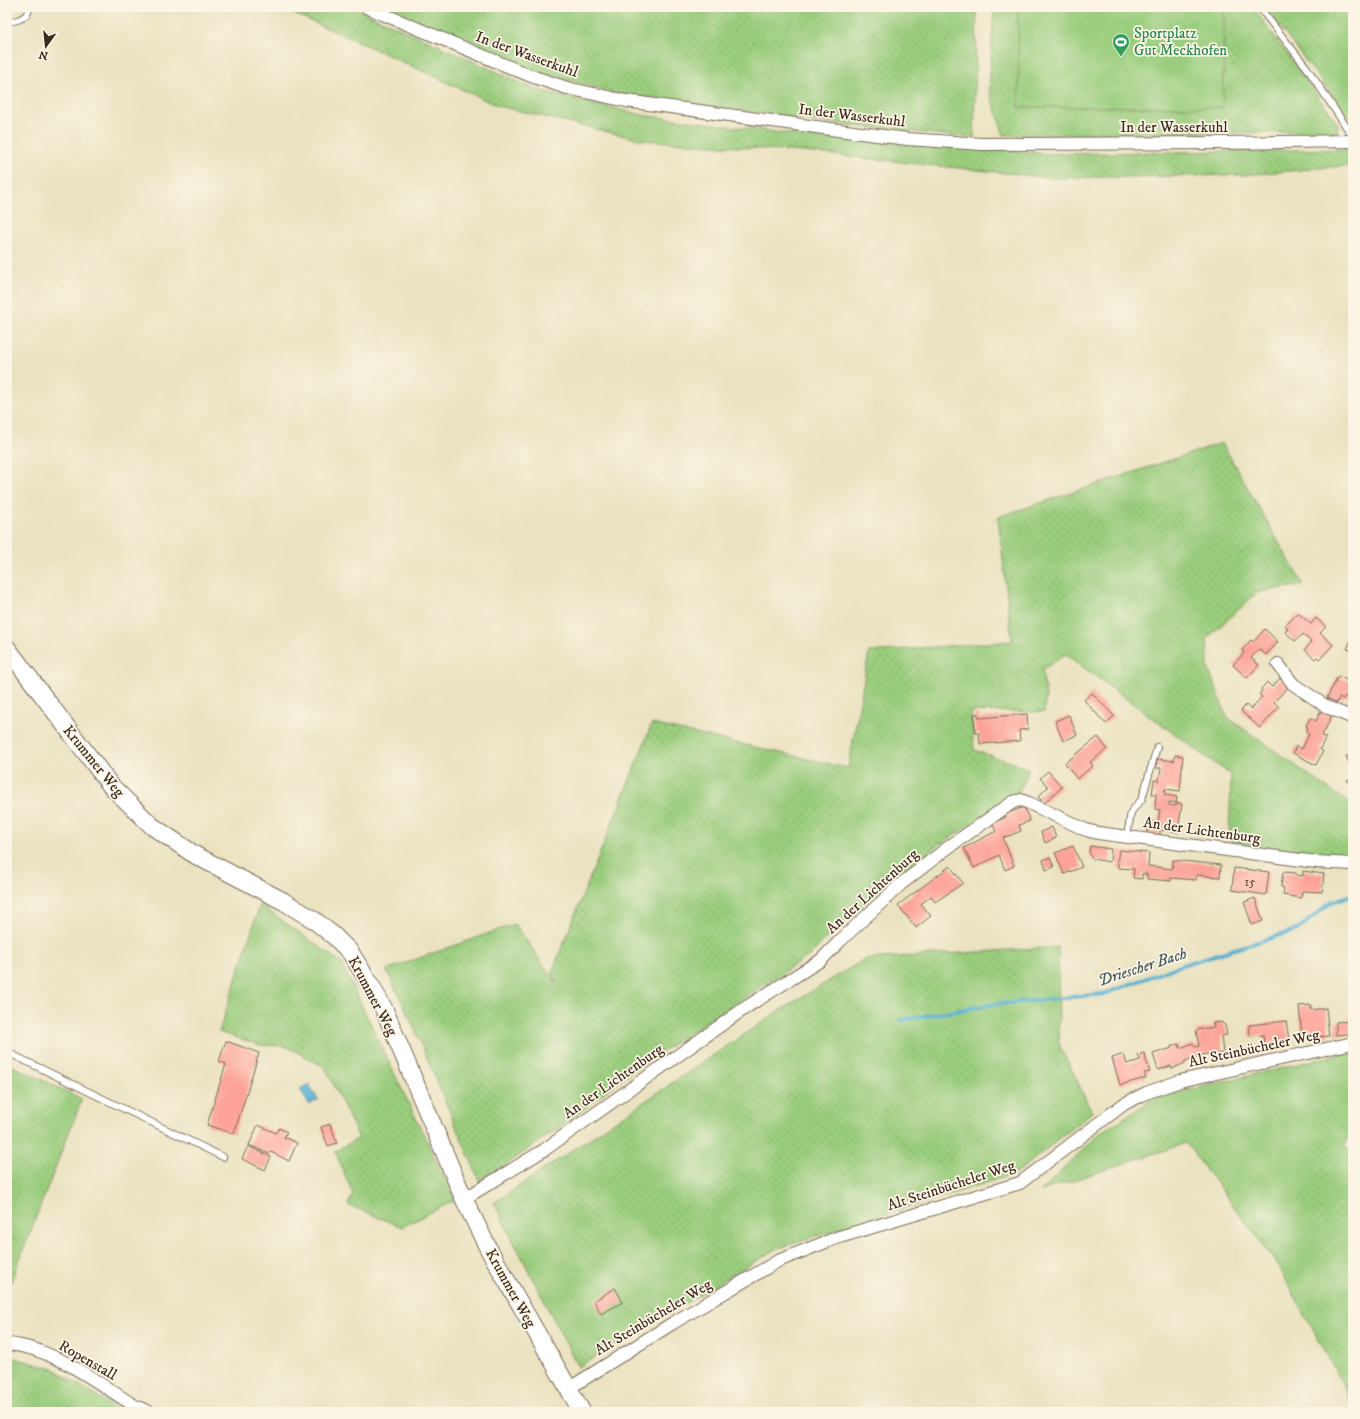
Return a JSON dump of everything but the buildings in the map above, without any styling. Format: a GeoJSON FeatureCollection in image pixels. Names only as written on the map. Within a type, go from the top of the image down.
{"type":"FeatureCollection","features":[{"type":"Feature","properties":{"kind":"main road","name":"Krummer Weg"},"geometry":{"type":"LineString","coordinates":[[7,648],[111,786],[152,826],[195,855],[284,901],[314,920],[334,936],[350,952],[384,1009],[464,1199],[488,1248],[582,1412]]}},
{"type":"Feature","properties":{"kind":"street","name":"In der Wasserkuhl"},"geometry":{"type":"LineString","coordinates":[[366,7],[531,76],[567,88],[626,101],[838,130],[907,139],[982,144],[1353,141]]}},
{"type":"Feature","properties":{"kind":"street"},"geometry":{"type":"LineString","coordinates":[[1278,664],[1293,684],[1327,707],[1353,718]]}},
{"type":"Feature","properties":{"kind":"street","name":"An der Lichtenburg"},"geometry":{"type":"LineString","coordinates":[[464,1199],[544,1150],[748,1006],[821,960],[900,884],[950,846],[1013,802],[1021,800],[1092,831],[1316,862],[1353,864]]}},
{"type":"Feature","properties":{"kind":"street","name":"Alt Steinbücheler Weg"},"geometry":{"type":"LineString","coordinates":[[568,1389],[673,1323],[778,1261],[836,1238],[1020,1183],[1124,1104],[1146,1093],[1180,1081],[1353,1043]]}},
{"type":"Feature","properties":{"kind":"street","name":"Ropenstall"},"geometry":{"type":"LineString","coordinates":[[7,1344],[35,1350],[59,1359],[135,1406],[149,1412]]}},
{"type":"Feature","properties":{"kind":"lane"},"geometry":{"type":"LineString","coordinates":[[7,22],[25,17],[29,12],[29,7]]}},
{"type":"Feature","properties":{"kind":"lane"},"geometry":{"type":"LineString","coordinates":[[1259,7],[1308,68],[1353,136]]}},
{"type":"Feature","properties":{"kind":"lane"},"geometry":{"type":"LineString","coordinates":[[1127,836],[1131,812],[1142,799],[1157,747]]}},
{"type":"Feature","properties":{"kind":"lane"},"geometry":{"type":"LineString","coordinates":[[7,1052],[223,1157]]}},
{"type":"Feature","properties":{"kind":"green space"},"geometry":{"type":"Polygon","coordinates":[[[251,7],[352,7],[535,89],[642,115],[808,136],[1052,154],[1353,149],[1353,165],[1246,175],[1054,178],[804,152],[642,140],[498,106],[368,46],[283,9],[251,7]]]}},
{"type":"Feature","properties":{"kind":"green space"},"geometry":{"type":"Polygon","coordinates":[[[383,7],[977,7],[974,138],[847,125],[619,94],[522,68],[383,7]]]}},
{"type":"Feature","properties":{"kind":"green space"},"geometry":{"type":"Polygon","coordinates":[[[994,7],[1253,7],[1338,124],[1337,132],[1004,135],[989,90],[994,7]]]}},
{"type":"Feature","properties":{"kind":"green space","name":"Sportplatz Gut Meckhofen"},"geometry":{"type":"Polygon","coordinates":[[[1018,7],[1224,7],[1223,107],[1019,107],[1018,7]]]}},
{"type":"Feature","properties":{"kind":"green space"},"geometry":{"type":"Polygon","coordinates":[[[1265,7],[1353,7],[1353,121],[1350,119],[1265,7]]]}},
{"type":"Feature","properties":{"kind":"green space"},"geometry":{"type":"Polygon","coordinates":[[[1222,443],[1303,585],[1258,592],[1207,638],[1208,668],[1227,717],[1350,804],[1353,809],[1353,855],[1328,856],[1229,841],[1231,775],[1065,654],[1042,670],[1046,696],[1044,712],[971,711],[974,750],[1028,768],[1027,776],[1017,795],[931,850],[837,928],[810,955],[624,1076],[578,1114],[500,1169],[479,1180],[408,1014],[386,970],[515,924],[556,983],[552,972],[652,724],[848,768],[869,652],[1012,641],[998,517],[1222,443]]]}},
{"type":"Feature","properties":{"kind":"green space"},"geometry":{"type":"Polygon","coordinates":[[[260,905],[341,962],[455,1200],[402,1227],[348,1205],[353,1194],[335,1151],[359,1138],[325,1067],[285,1046],[260,1045],[219,1032],[260,905]]]}},
{"type":"Feature","properties":{"kind":"green space"},"geometry":{"type":"Polygon","coordinates":[[[1058,947],[1059,1044],[1092,1112],[1017,1173],[776,1249],[578,1367],[494,1203],[779,1011],[865,959],[1058,947]]]}},
{"type":"Feature","properties":{"kind":"green space"},"geometry":{"type":"Polygon","coordinates":[[[1353,1051],[1353,1125],[1344,1146],[1353,1153],[1353,1407],[1345,1388],[1277,1264],[1186,1143],[1041,1191],[1099,1134],[1155,1098],[1353,1051]]]}},
{"type":"Feature","properties":{"kind":"green space"},"geometry":{"type":"Polygon","coordinates":[[[7,1063],[82,1099],[7,1292],[7,1063]]]}},
{"type":"Feature","properties":{"kind":"green space"},"geometry":{"type":"Polygon","coordinates":[[[7,1356],[54,1369],[122,1412],[7,1412],[7,1356]]]}},
{"type":"Feature","properties":{"kind":"water"},"geometry":{"type":"Polygon","coordinates":[[[309,1084],[318,1100],[309,1105],[300,1089],[309,1084]]]}},
{"type":"Feature","properties":{"kind":"waterway","name":"Driescher Bach"},"geometry":{"type":"LineString","coordinates":[[901,1020],[996,1004],[1104,994],[1182,965],[1297,930],[1331,902],[1353,895]]}},
{"type":"Feature","properties":{"kind":"place","name":"Sportplatz Gut Meckhofen"},"geometry":{"type":"Point","coordinates":[1121,57]}}]}
